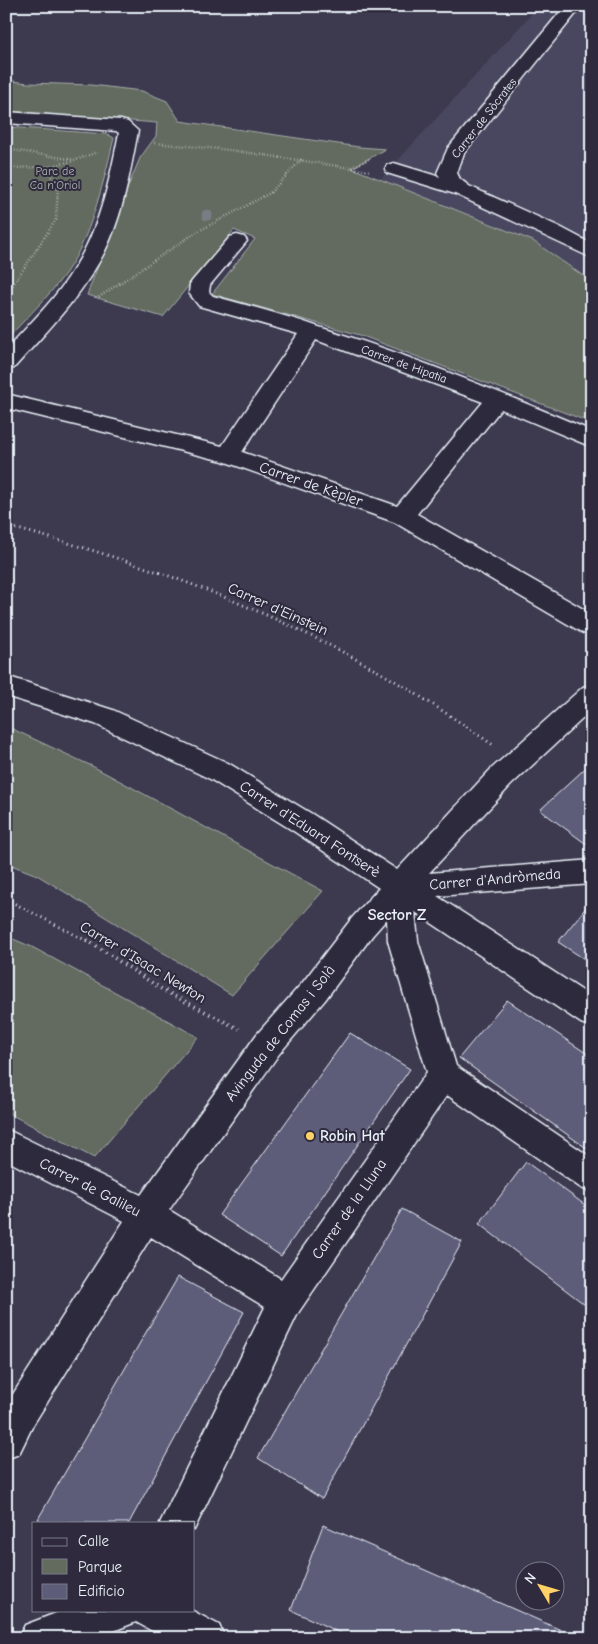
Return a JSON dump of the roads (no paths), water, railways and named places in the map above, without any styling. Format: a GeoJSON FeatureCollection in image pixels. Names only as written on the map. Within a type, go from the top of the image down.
{"type":"FeatureCollection","features":[{"type":"Feature","properties":{"kind":"street","name":"Carrer de Sòcrates"},"geometry":{"type":"LineString","coordinates":[[574,6],[455,152],[447,173],[453,183],[462,190],[553,231],[592,252]]}},
{"type":"Feature","properties":{"kind":"street"},"geometry":{"type":"LineString","coordinates":[[6,117],[124,133],[143,129]]}},
{"type":"Feature","properties":{"kind":"street"},"geometry":{"type":"LineString","coordinates":[[6,363],[52,312],[82,273],[100,239],[124,133]]}},
{"type":"Feature","properties":{"kind":"street"},"geometry":{"type":"LineString","coordinates":[[394,169],[462,190]]}},
{"type":"Feature","properties":{"kind":"street","name":"Carrer de Hipatia"},"geometry":{"type":"LineString","coordinates":[[237,242],[200,284],[199,293],[206,301],[311,331],[399,362],[497,399],[592,440]]}},
{"type":"Feature","properties":{"kind":"street"},"geometry":{"type":"LineString","coordinates":[[228,454],[311,331]]}},
{"type":"Feature","properties":{"kind":"street"},"geometry":{"type":"LineString","coordinates":[[402,516],[497,399]]}},
{"type":"Feature","properties":{"kind":"street","name":"Carrer de Kèpler"},"geometry":{"type":"LineString","coordinates":[[6,401],[228,454],[402,516],[592,626]]}},
{"type":"Feature","properties":{"kind":"street","name":"Carrer d'Eduard Fontserè"},"geometry":{"type":"LineString","coordinates":[[6,686],[104,717],[219,770],[302,822],[592,1014]]}},
{"type":"Feature","properties":{"kind":"street","name":"Avinguda de Comas i Solà"},"geometry":{"type":"LineString","coordinates":[[11,1419],[146,1215],[268,1044],[314,991],[362,927],[399,887],[516,763],[592,694]]}},
{"type":"Feature","properties":{"kind":"street","name":"Carrer d'Andròmeda"},"geometry":{"type":"LineString","coordinates":[[399,887],[592,872]]}},
{"type":"Feature","properties":{"kind":"street"},"geometry":{"type":"LineString","coordinates":[[399,887],[403,941],[438,1061],[592,1178]]}},
{"type":"Feature","properties":{"kind":"street","name":"Carrer de la Lluna"},"geometry":{"type":"LineString","coordinates":[[178,1522],[286,1301],[438,1061]]}},
{"type":"Feature","properties":{"kind":"street","name":"Carrer de Galileu"},"geometry":{"type":"LineString","coordinates":[[6,1144],[146,1215],[286,1301]]}},
{"type":"Feature","properties":{"kind":"street"},"geometry":{"type":"LineString","coordinates":[[38,1638],[116,1612]]}},
{"type":"Feature","properties":{"kind":"street"},"geometry":{"type":"LineString","coordinates":[[154,1612],[206,1638]]}},
{"type":"Feature","properties":{"kind":"place","name":"Robin Hat"},"geometry":{"type":"Point","coordinates":[310,1136]}},
{"type":"Feature","properties":{"kind":"district","name":"Sector Z"},"geometry":{"type":"Point","coordinates":[397,914]}},
{"type":"Feature","properties":{"kind":"park label","name":"Parc de Ca n'Oriol"},"geometry":{"type":"Point","coordinates":[55,178]}}]}
